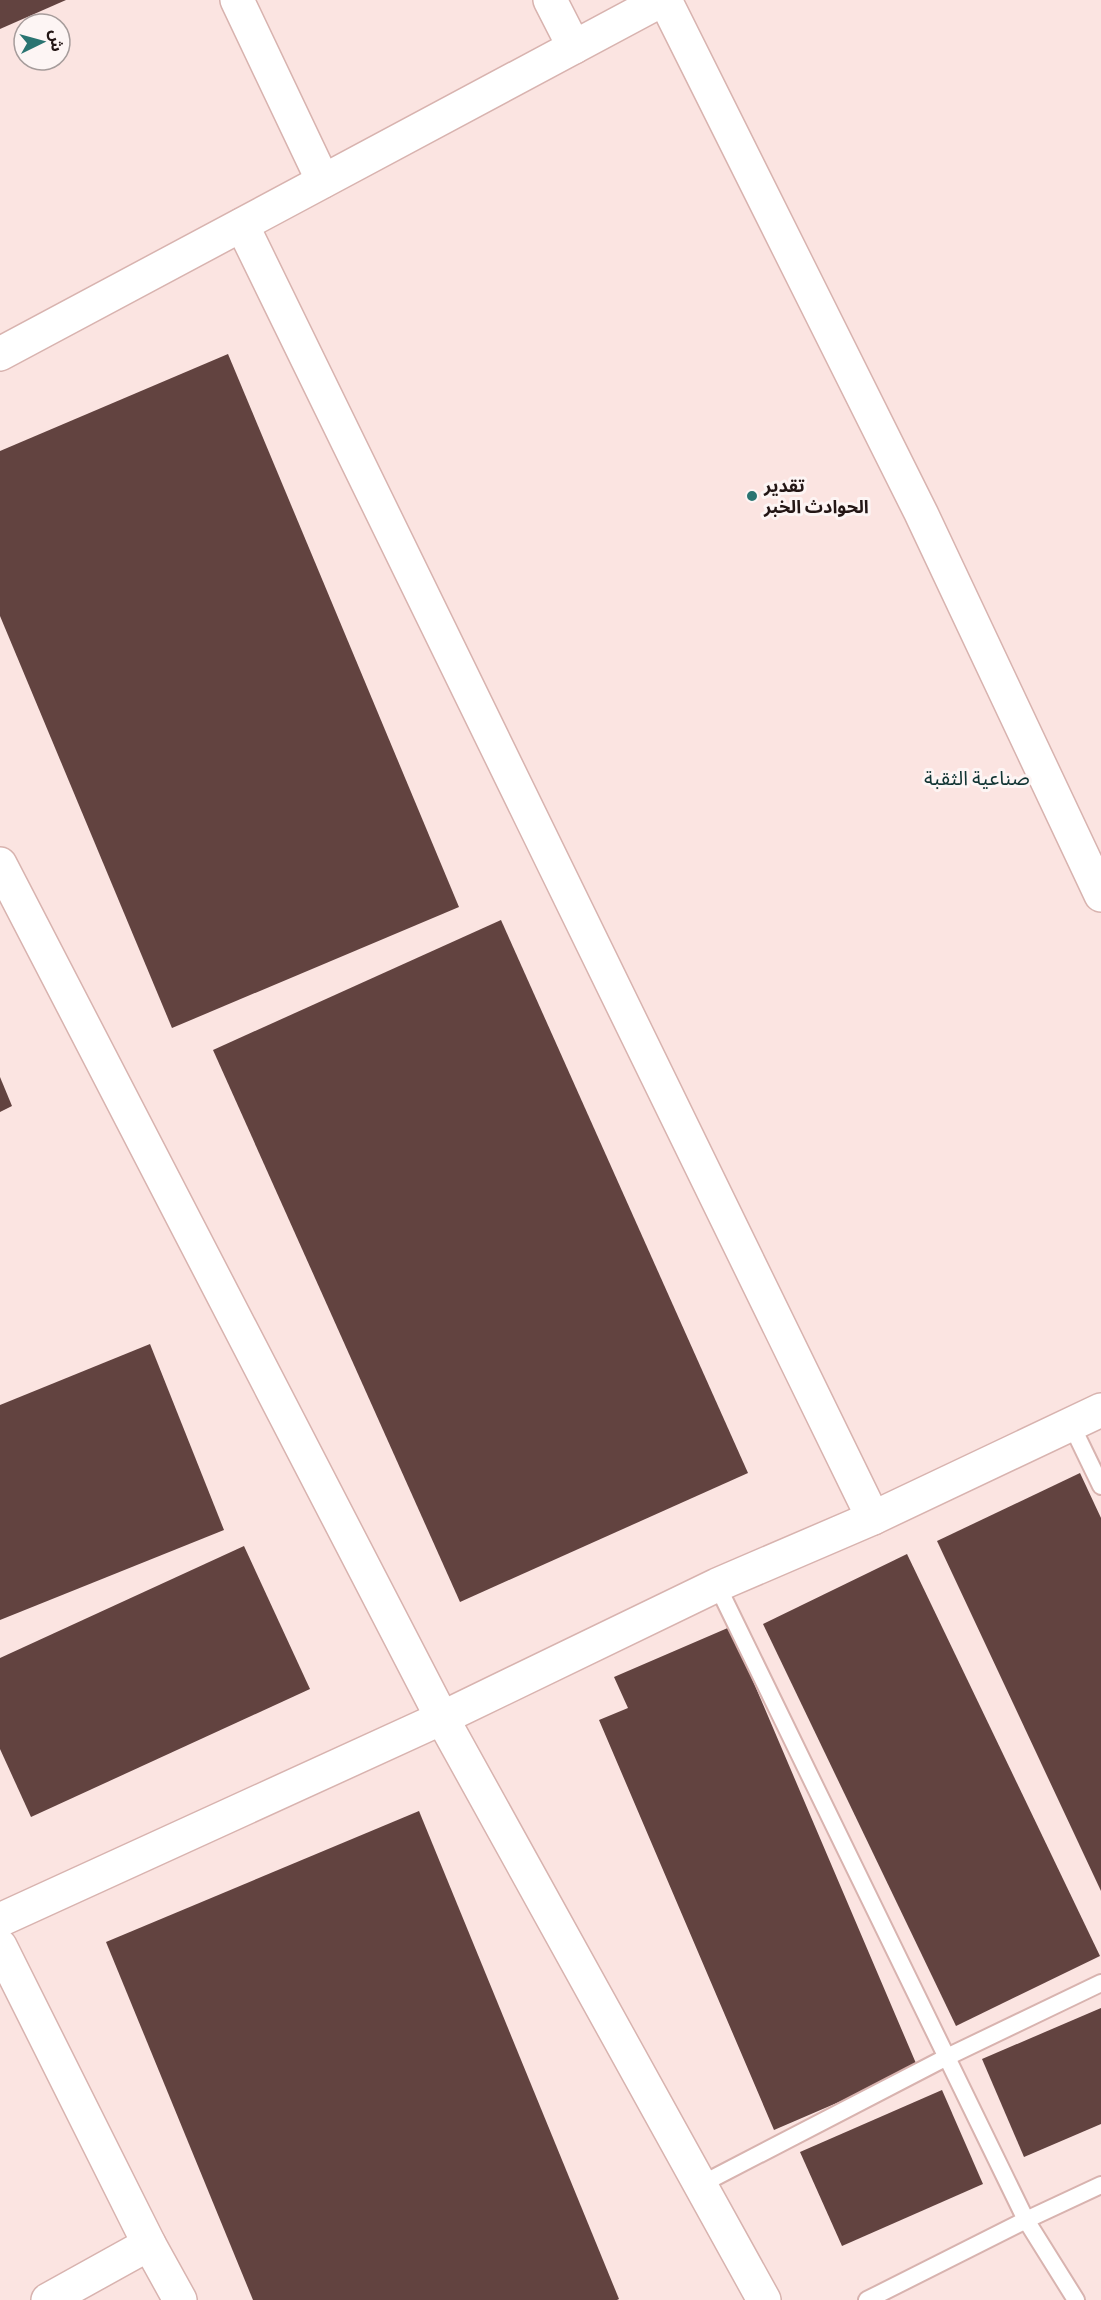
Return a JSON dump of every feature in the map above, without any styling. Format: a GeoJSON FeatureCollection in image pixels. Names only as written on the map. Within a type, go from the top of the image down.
{"type":"FeatureCollection","features":[{"type":"Feature","properties":{"kind":"street"},"geometry":{"type":"LineString","coordinates":[[237,0],[323,181]]}},
{"type":"Feature","properties":{"kind":"street"},"geometry":{"type":"LineString","coordinates":[[550,0],[574,47]]}},
{"type":"Feature","properties":{"kind":"street"},"geometry":{"type":"LineString","coordinates":[[0,354],[664,0],[916,502],[1101,895]]}},
{"type":"Feature","properties":{"kind":"street"},"geometry":{"type":"LineString","coordinates":[[242,225],[873,1518]]}},
{"type":"Feature","properties":{"kind":"street"},"geometry":{"type":"LineString","coordinates":[[0,864],[442,1718],[764,2300]]}},
{"type":"Feature","properties":{"kind":"street"},"geometry":{"type":"LineString","coordinates":[[0,1920],[442,1718],[717,1585],[873,1518],[1101,1410]]}},
{"type":"Feature","properties":{"kind":"street"},"geometry":{"type":"LineString","coordinates":[[0,1946],[149,2244],[180,2300]]}},
{"type":"Feature","properties":{"kind":"street"},"geometry":{"type":"LineString","coordinates":[[48,2300],[149,2244]]}},
{"type":"Feature","properties":{"kind":"lane"},"geometry":{"type":"LineString","coordinates":[[1071,1424],[1101,1486]]}},
{"type":"Feature","properties":{"kind":"lane"},"geometry":{"type":"LineString","coordinates":[[717,1585],[1026,2220],[1076,2300]]}},
{"type":"Feature","properties":{"kind":"lane"},"geometry":{"type":"LineString","coordinates":[[700,2185],[947,2057],[1101,1983]]}},
{"type":"Feature","properties":{"kind":"lane"},"geometry":{"type":"LineString","coordinates":[[867,2300],[1101,2185]]}},
{"type":"Feature","properties":{"kind":"building"},"geometry":{"type":"Polygon","coordinates":[[[0,0],[66,0],[39,12],[12,12],[12,24],[0,29],[0,0]]]}},
{"type":"Feature","properties":{"kind":"building"},"geometry":{"type":"Polygon","coordinates":[[[228,354],[459,907],[172,1028],[0,616],[0,451],[228,354]]]}},
{"type":"Feature","properties":{"kind":"building"},"geometry":{"type":"Polygon","coordinates":[[[501,920],[748,1473],[460,1602],[213,1050],[501,920]]]}},
{"type":"Feature","properties":{"kind":"building"},"geometry":{"type":"Polygon","coordinates":[[[0,1077],[12,1106],[0,1112],[0,1077]]]}},
{"type":"Feature","properties":{"kind":"building"},"geometry":{"type":"Polygon","coordinates":[[[150,1344],[224,1530],[0,1620],[0,1405],[150,1344]]]}},
{"type":"Feature","properties":{"kind":"building"},"geometry":{"type":"Polygon","coordinates":[[[1080,1473],[1101,1518],[1101,1891],[937,1541],[1080,1473]]]}},
{"type":"Feature","properties":{"kind":"building"},"geometry":{"type":"Polygon","coordinates":[[[244,1546],[310,1689],[31,1817],[0,1749],[0,1658],[244,1546]]]}},
{"type":"Feature","properties":{"kind":"building"},"geometry":{"type":"Polygon","coordinates":[[[907,1554],[1100,1956],[956,2026],[763,1624],[907,1554]]]}},
{"type":"Feature","properties":{"kind":"building"},"geometry":{"type":"Polygon","coordinates":[[[730,1627],[918,2068],[774,2130],[599,1720],[628,1708],[614,1677],[730,1627]]]}},
{"type":"Feature","properties":{"kind":"building"},"geometry":{"type":"Polygon","coordinates":[[[419,1811],[619,2299],[617,2300],[253,2300],[106,1942],[419,1811]]]}},
{"type":"Feature","properties":{"kind":"building"},"geometry":{"type":"Polygon","coordinates":[[[1101,2008],[1101,2124],[1024,2157],[982,2059],[1101,2008]]]}},
{"type":"Feature","properties":{"kind":"building"},"geometry":{"type":"Polygon","coordinates":[[[942,2090],[983,2184],[842,2246],[800,2152],[942,2090]]]}},
{"type":"Feature","properties":{"kind":"place","name":"تقدير الحوادث الخبر"},"geometry":{"type":"Point","coordinates":[752,496]}},
{"type":"Feature","properties":{"kind":"district","name":"صناعية الثقبة"},"geometry":{"type":"Point","coordinates":[977,778]}}]}
